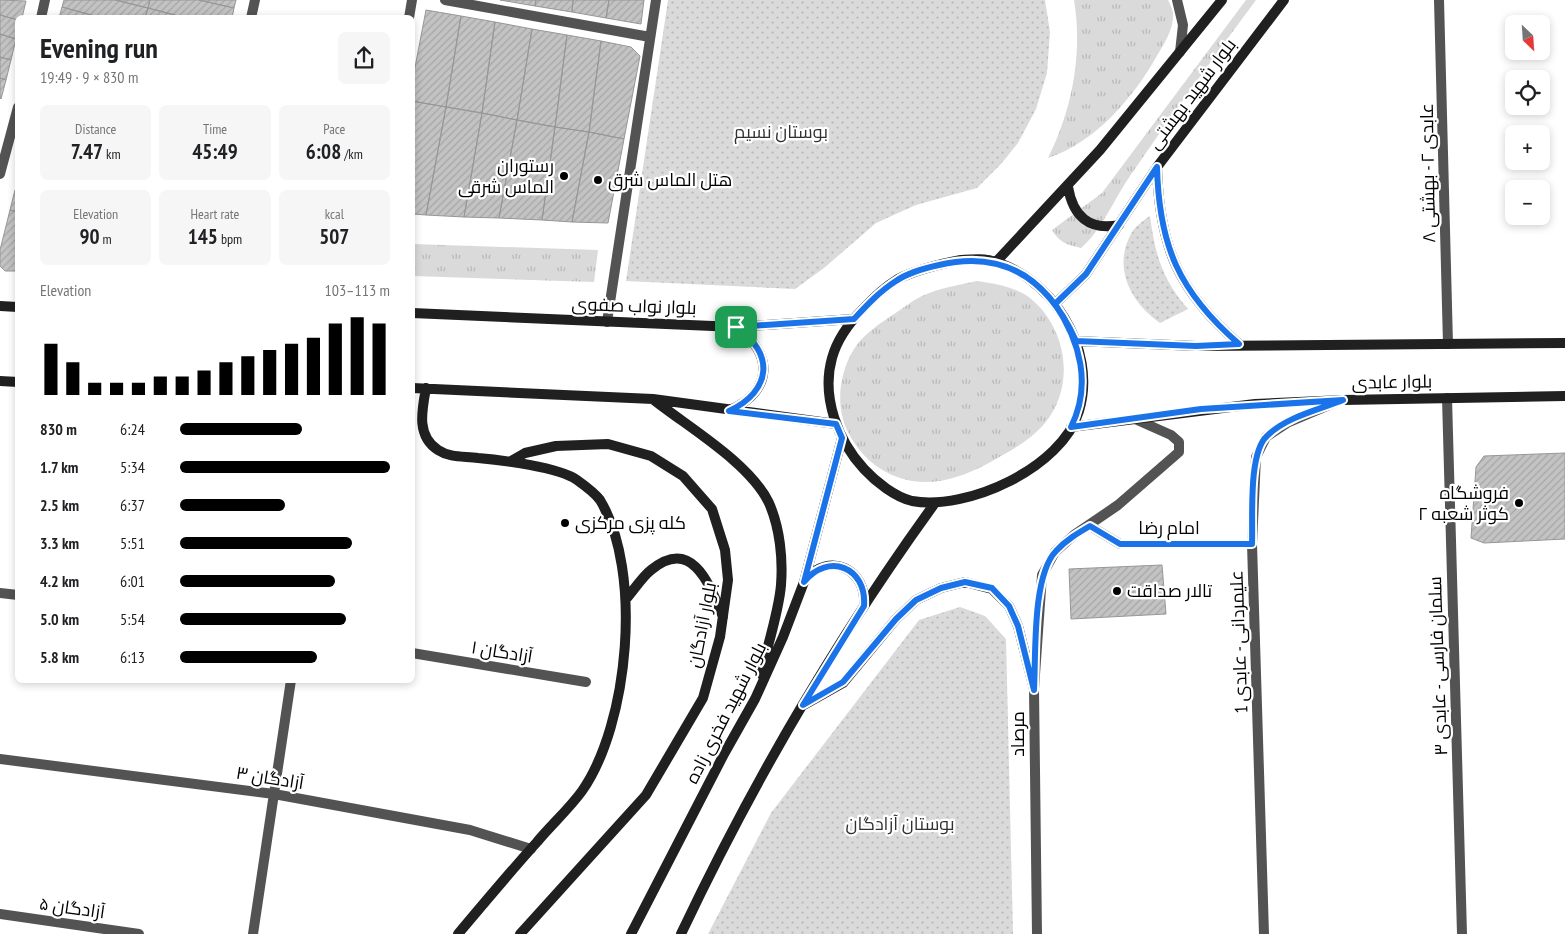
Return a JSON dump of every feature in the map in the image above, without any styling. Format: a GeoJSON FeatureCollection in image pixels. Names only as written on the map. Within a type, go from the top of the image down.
{"type":"FeatureCollection","features":[{"type":"Feature","properties":{"kind":"main road","name":"بلوار شهید بهشتی"},"geometry":{"type":"LineString","coordinates":[[995,263],[1068,187],[1222,0]]}},
{"type":"Feature","properties":{"kind":"main road","name":"بلوار شهید بهشتی"},"geometry":{"type":"LineString","coordinates":[[1055,304],[1086,274],[1157,167],[1284,0]]}},
{"type":"Feature","properties":{"kind":"main road"},"geometry":{"type":"LineString","coordinates":[[1157,167],[1158,201],[1164,234],[1176,266],[1197,302],[1214,322],[1239,344]]}},
{"type":"Feature","properties":{"kind":"main road"},"geometry":{"type":"LineString","coordinates":[[1068,187],[1070,202],[1078,215],[1091,224],[1106,228],[1119,225]]}},
{"type":"Feature","properties":{"kind":"main road"},"geometry":{"type":"LineString","coordinates":[[961,260],[988,260],[1014,270],[1036,285],[1055,304],[1076,341],[1081,364],[1082,388],[1079,411],[1071,427],[1056,448],[1034,466],[1000,486],[973,496],[935,503],[910,500],[889,490],[860,464],[842,438],[836,424],[830,388],[832,358],[854,319],[875,296],[898,280],[923,268],[961,260]]}},
{"type":"Feature","properties":{"kind":"main road"},"geometry":{"type":"LineString","coordinates":[[0,306],[15,307]]}},
{"type":"Feature","properties":{"kind":"main road","name":"بلوار نواب صفوی"},"geometry":{"type":"LineString","coordinates":[[415,313],[736,327],[854,319]]}},
{"type":"Feature","properties":{"kind":"main road"},"geometry":{"type":"LineString","coordinates":[[729,411],[746,403],[758,389],[763,371],[761,353],[751,337],[736,327]]}},
{"type":"Feature","properties":{"kind":"main road","name":"بلوار عابدی"},"geometry":{"type":"LineString","coordinates":[[1076,341],[1196,346],[1239,344],[1565,342]]}},
{"type":"Feature","properties":{"kind":"main road"},"geometry":{"type":"LineString","coordinates":[[0,381],[15,382]]}},
{"type":"Feature","properties":{"kind":"main road"},"geometry":{"type":"LineString","coordinates":[[415,388],[653,399],[729,411],[836,424]]}},
{"type":"Feature","properties":{"kind":"main road"},"geometry":{"type":"LineString","coordinates":[[426,388],[422,430],[429,444],[439,451],[454,456],[511,461],[575,478],[599,498],[616,539],[626,599],[622,662],[614,714],[602,751],[582,791],[458,934]]}},
{"type":"Feature","properties":{"kind":"main road","name":"بلوار عابدی"},"geometry":{"type":"LineString","coordinates":[[1071,427],[1237,406],[1343,400],[1565,396]]}},
{"type":"Feature","properties":{"kind":"main road"},"geometry":{"type":"LineString","coordinates":[[653,399],[719,448],[747,474],[768,503],[780,542],[781,586],[755,699]]}},
{"type":"Feature","properties":{"kind":"main road","name":"بلوار شهید فخری زاده"},"geometry":{"type":"LineString","coordinates":[[631,934],[724,754],[755,699],[804,582],[842,438]]}},
{"type":"Feature","properties":{"kind":"main road","name":"بلوار آزادگان"},"geometry":{"type":"LineString","coordinates":[[511,461],[525,453],[556,446],[608,444],[651,456],[682,476],[712,509],[725,550],[728,580],[720,638],[703,698],[646,795],[520,934]]}},
{"type":"Feature","properties":{"kind":"main road"},"geometry":{"type":"LineString","coordinates":[[681,934],[719,854],[803,705],[864,606],[935,503]]}},
{"type":"Feature","properties":{"kind":"main road"},"geometry":{"type":"LineString","coordinates":[[626,599],[650,570],[664,561],[679,559],[695,564],[706,578],[723,618]]}},
{"type":"Feature","properties":{"kind":"main road"},"geometry":{"type":"LineString","coordinates":[[804,582],[819,568],[840,566],[857,577],[865,596],[864,606]]}},
{"type":"Feature","properties":{"kind":"main road"},"geometry":{"type":"LineString","coordinates":[[803,705],[843,682],[896,619],[916,600],[941,588],[965,582],[992,588],[1009,606],[1018,626],[1034,690]]}},
{"type":"Feature","properties":{"kind":"street"},"geometry":{"type":"LineString","coordinates":[[42,15],[45,0]]}},
{"type":"Feature","properties":{"kind":"street"},"geometry":{"type":"LineString","coordinates":[[252,15],[255,0]]}},
{"type":"Feature","properties":{"kind":"street"},"geometry":{"type":"LineString","coordinates":[[410,15],[412,0]]}},
{"type":"Feature","properties":{"kind":"street"},"geometry":{"type":"LineString","coordinates":[[445,0],[650,37]]}},
{"type":"Feature","properties":{"kind":"street"},"geometry":{"type":"LineString","coordinates":[[607,322],[656,0]]}},
{"type":"Feature","properties":{"kind":"street"},"geometry":{"type":"LineString","coordinates":[[1176,0],[1183,25],[1180,52]]}},
{"type":"Feature","properties":{"kind":"street","name":"عابدی ۲ - بهشتی ۸"},"geometry":{"type":"LineString","coordinates":[[1439,0],[1448,344]]}},
{"type":"Feature","properties":{"kind":"street"},"geometry":{"type":"LineString","coordinates":[[0,174],[15,118]]}},
{"type":"Feature","properties":{"kind":"street","name":"سلمان فارسی - عابدی ۳"},"geometry":{"type":"LineString","coordinates":[[1447,398],[1462,934]]}},
{"type":"Feature","properties":{"kind":"street","name":"علیمردانی - عابدی 1"},"geometry":{"type":"LineString","coordinates":[[1264,934],[1252,544],[1256,457],[1266,437],[1286,423],[1343,400]]}},
{"type":"Feature","properties":{"kind":"street","name":"مرصاد"},"geometry":{"type":"LineString","coordinates":[[1038,934],[1034,690],[1042,575],[1055,552],[1074,535],[1090,526],[1118,504],[1179,452],[1179,442],[1170,435],[1135,420]]}},
{"type":"Feature","properties":{"kind":"street","name":"امام رضا"},"geometry":{"type":"LineString","coordinates":[[1090,526],[1120,544],[1252,544]]}},
{"type":"Feature","properties":{"kind":"street"},"geometry":{"type":"LineString","coordinates":[[0,593],[15,596]]}},
{"type":"Feature","properties":{"kind":"street","name":"آزادگان ۱"},"geometry":{"type":"LineString","coordinates":[[415,654],[586,682]]}},
{"type":"Feature","properties":{"kind":"street"},"geometry":{"type":"LineString","coordinates":[[253,934],[291,683]]}},
{"type":"Feature","properties":{"kind":"street","name":"آزادگان ۳"},"geometry":{"type":"LineString","coordinates":[[0,759],[274,794],[470,830],[531,849]]}},
{"type":"Feature","properties":{"kind":"street","name":"آزادگان ۵"},"geometry":{"type":"LineString","coordinates":[[0,914],[139,934]]}},
{"type":"Feature","properties":{"kind":"green space","name":"بوستان نسیم"},"geometry":{"type":"Polygon","coordinates":[[[668,0],[1045,0],[1050,32],[1047,73],[1036,109],[1018,143],[1001,164],[977,188],[916,205],[876,223],[824,268],[795,289],[626,281],[668,0]]]}},
{"type":"Feature","properties":{"kind":"green space"},"geometry":{"type":"Polygon","coordinates":[[[1074,0],[1168,0],[1173,19],[1161,49],[1125,102],[1098,129],[1082,141],[1066,151],[1048,158],[1063,121],[1073,81],[1077,41],[1074,0]]]}},
{"type":"Feature","properties":{"kind":"green space"},"geometry":{"type":"Polygon","coordinates":[[[1246,0],[1256,0],[1145,154],[1095,232],[1081,248],[1061,240],[1052,230],[1102,193],[1246,0]]]}},
{"type":"Feature","properties":{"kind":"green space"},"geometry":{"type":"Polygon","coordinates":[[[1150,216],[1154,242],[1161,266],[1172,287],[1188,309],[1160,323],[1140,305],[1127,283],[1124,271],[1126,245],[1132,232],[1150,216]]]}},
{"type":"Feature","properties":{"kind":"green space"},"geometry":{"type":"Polygon","coordinates":[[[415,244],[598,250],[594,282],[415,276],[415,244]]]}},
{"type":"Feature","properties":{"kind":"green space"},"geometry":{"type":"Polygon","coordinates":[[[977,281],[1004,286],[1018,291],[1030,298],[1043,310],[1059,341],[1063,358],[1064,375],[1061,392],[1055,408],[1039,430],[1025,441],[987,464],[966,473],[934,482],[911,481],[891,475],[876,466],[863,454],[852,440],[844,422],[841,412],[840,390],[849,358],[858,343],[868,333],[915,299],[942,289],[977,281]]]}},
{"type":"Feature","properties":{"kind":"green space","name":"بوستان آزادگان"},"geometry":{"type":"Polygon","coordinates":[[[960,607],[985,616],[1006,639],[1013,934],[708,934],[771,813],[919,620],[960,607]]]}},
{"type":"Feature","properties":{"kind":"building"},"geometry":{"type":"Polygon","coordinates":[[[0,0],[26,1],[23,15],[15,15],[15,19],[0,15],[0,0]]]}},
{"type":"Feature","properties":{"kind":"building"},"geometry":{"type":"Polygon","coordinates":[[[64,0],[115,0],[148,8],[146,15],[91,15],[62,7],[64,0]]]}},
{"type":"Feature","properties":{"kind":"building"},"geometry":{"type":"Polygon","coordinates":[[[115,0],[150,0],[148,8],[115,0]]]}},
{"type":"Feature","properties":{"kind":"building"},"geometry":{"type":"Polygon","coordinates":[[[150,0],[199,0],[234,8],[233,15],[175,15],[148,8],[150,0]]]}},
{"type":"Feature","properties":{"kind":"building"},"geometry":{"type":"Polygon","coordinates":[[[199,0],[236,0],[234,8],[199,0]]]}},
{"type":"Feature","properties":{"kind":"building"},"geometry":{"type":"Polygon","coordinates":[[[500,0],[536,0],[535,6],[500,0]]]}},
{"type":"Feature","properties":{"kind":"building"},"geometry":{"type":"Polygon","coordinates":[[[536,0],[573,0],[572,12],[535,6],[536,0]]]}},
{"type":"Feature","properties":{"kind":"building"},"geometry":{"type":"Polygon","coordinates":[[[573,0],[609,0],[606,18],[572,12],[573,0]]]}},
{"type":"Feature","properties":{"kind":"building"},"geometry":{"type":"Polygon","coordinates":[[[609,0],[644,0],[641,24],[606,18],[609,0]]]}},
{"type":"Feature","properties":{"kind":"building"},"geometry":{"type":"Polygon","coordinates":[[[62,7],[91,15],[60,15],[62,7]]]}},
{"type":"Feature","properties":{"kind":"building"},"geometry":{"type":"Polygon","coordinates":[[[148,8],[175,15],[146,15],[148,8]]]}},
{"type":"Feature","properties":{"kind":"building"},"geometry":{"type":"Polygon","coordinates":[[[426,10],[461,16],[446,107],[415,102],[415,67],[426,10]]]}},
{"type":"Feature","properties":{"kind":"building"},"geometry":{"type":"Polygon","coordinates":[[[0,15],[15,19],[15,39],[0,34],[0,15]]]}},
{"type":"Feature","properties":{"kind":"building"},"geometry":{"type":"Polygon","coordinates":[[[461,16],[495,22],[482,113],[446,107],[461,16]]]}},
{"type":"Feature","properties":{"kind":"building"},"geometry":{"type":"Polygon","coordinates":[[[495,22],[532,29],[517,120],[482,113],[495,22]]]}},
{"type":"Feature","properties":{"kind":"building"},"geometry":{"type":"Polygon","coordinates":[[[532,29],[567,35],[555,127],[517,120],[532,29]]]}},
{"type":"Feature","properties":{"kind":"building"},"geometry":{"type":"Polygon","coordinates":[[[0,34],[15,39],[11,60],[0,57],[0,34]]]}},
{"type":"Feature","properties":{"kind":"building"},"geometry":{"type":"Polygon","coordinates":[[[567,35],[601,41],[589,132],[555,127],[567,35]]]}},
{"type":"Feature","properties":{"kind":"building"},"geometry":{"type":"Polygon","coordinates":[[[601,41],[631,47],[640,56],[624,139],[589,132],[601,41]]]}},
{"type":"Feature","properties":{"kind":"building"},"geometry":{"type":"Polygon","coordinates":[[[0,57],[11,60],[6,80],[0,78],[0,57]]]}},
{"type":"Feature","properties":{"kind":"building"},"geometry":{"type":"Polygon","coordinates":[[[0,78],[6,80],[1,99],[0,98],[0,78]]]}},
{"type":"Feature","properties":{"kind":"building"},"geometry":{"type":"Polygon","coordinates":[[[415,102],[446,107],[426,215],[415,214],[415,102]]]}},
{"type":"Feature","properties":{"kind":"building"},"geometry":{"type":"Polygon","coordinates":[[[446,107],[482,113],[464,217],[426,215],[446,107]]]}},
{"type":"Feature","properties":{"kind":"building"},"geometry":{"type":"Polygon","coordinates":[[[482,113],[517,120],[499,218],[464,217],[482,113]]]}},
{"type":"Feature","properties":{"kind":"building"},"geometry":{"type":"Polygon","coordinates":[[[517,120],[555,127],[542,220],[499,218],[517,120]]]}},
{"type":"Feature","properties":{"kind":"building","name":"رستوران الماس شرقی"},"geometry":{"type":"Polygon","coordinates":[[[555,127],[589,132],[572,222],[542,220],[555,127]]]}},
{"type":"Feature","properties":{"kind":"building","name":"هتل الماس شرق"},"geometry":{"type":"Polygon","coordinates":[[[589,132],[624,139],[608,223],[572,222],[589,132]]]}},
{"type":"Feature","properties":{"kind":"building"},"geometry":{"type":"Polygon","coordinates":[[[15,190],[15,211],[10,210],[15,190]]]}},
{"type":"Feature","properties":{"kind":"building"},"geometry":{"type":"Polygon","coordinates":[[[10,210],[15,211],[15,271],[5,271],[0,266],[0,250],[10,210]]]}},
{"type":"Feature","properties":{"kind":"building","name":"فروشگاه کوثر شعبه ۲"},"geometry":{"type":"Polygon","coordinates":[[[1565,453],[1565,539],[1484,543],[1471,538],[1476,467],[1484,456],[1565,453]]]}},
{"type":"Feature","properties":{"kind":"building","name":"تالار صداقت"},"geometry":{"type":"Polygon","coordinates":[[[1162,565],[1166,614],[1071,619],[1069,569],[1162,565]]]}},
{"type":"Feature","properties":{"kind":"place","name":"رستوران الماس شرقی"},"geometry":{"type":"Point","coordinates":[564,176]}},
{"type":"Feature","properties":{"kind":"place","name":"هتل الماس شرق"},"geometry":{"type":"Point","coordinates":[598,180]}},
{"type":"Feature","properties":{"kind":"place","name":"فروشگاه کوثر شعبه ۲"},"geometry":{"type":"Point","coordinates":[1519,503]}},
{"type":"Feature","properties":{"kind":"place","name":"کله پزی مرکزی"},"geometry":{"type":"Point","coordinates":[565,523]}},
{"type":"Feature","properties":{"kind":"place","name":"تالار صداقت"},"geometry":{"type":"Point","coordinates":[1117,591]}},
{"type":"Feature","properties":{"kind":"route"},"geometry":{"type":"LineString","coordinates":[[736,327],[751,337],[761,353],[763,371],[758,389],[746,403],[729,411],[836,424],[842,438],[804,582],[810,574],[819,568],[840,566],[849,570],[857,577],[865,596],[864,606],[803,705],[843,682],[896,619],[916,600],[941,588],[965,582],[992,588],[1009,606],[1018,626],[1034,690],[1038,607],[1042,575],[1055,552],[1074,535],[1090,526],[1120,544],[1252,544],[1256,457],[1266,437],[1286,423],[1343,400],[1255,404],[1201,409],[1135,420],[1071,427],[1079,411],[1082,388],[1081,364],[1076,341],[1067,322],[1055,304],[1086,274],[1157,167],[1158,201],[1164,234],[1176,266],[1192,296],[1214,322],[1239,344],[1196,346],[1076,341],[1067,322],[1055,304],[1036,285],[1014,270],[988,260],[961,260],[923,268],[898,280],[875,296],[854,319],[736,327]]}}]}
